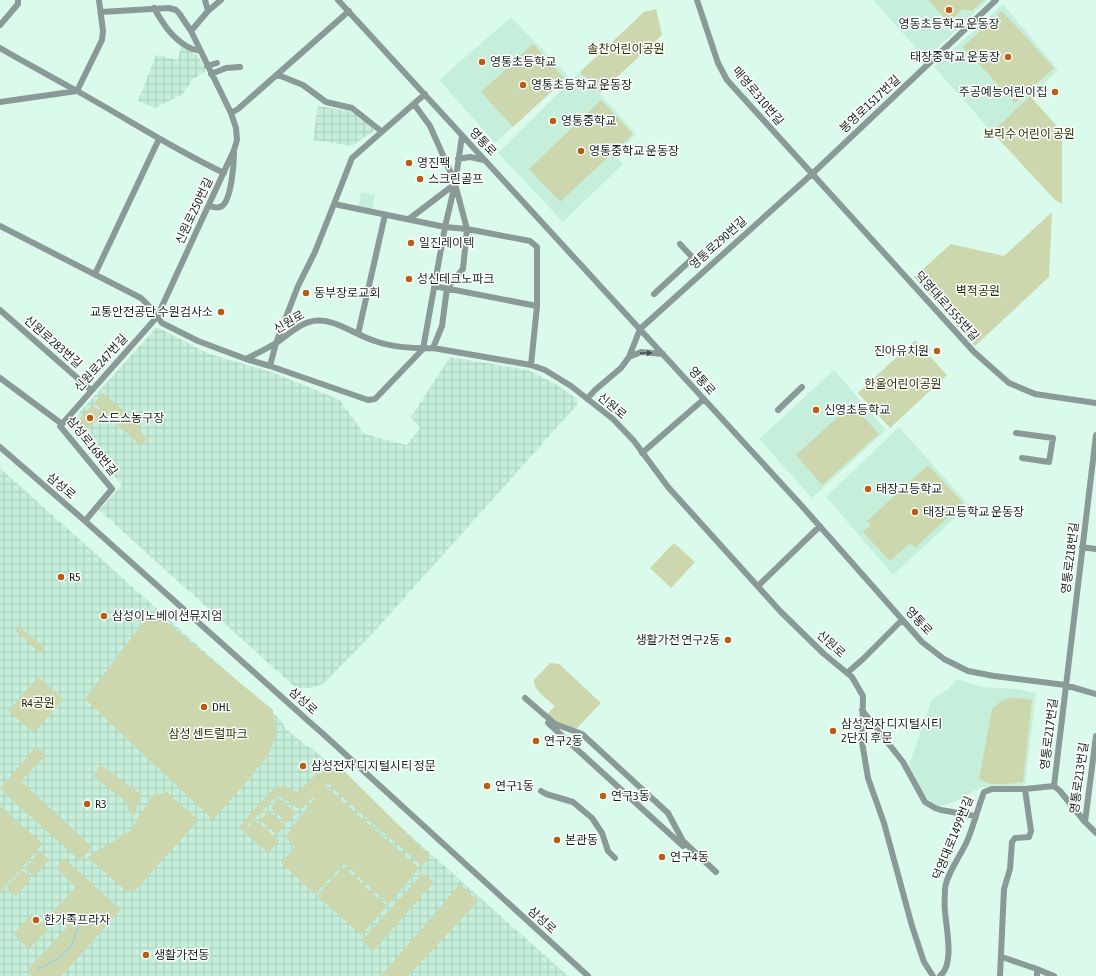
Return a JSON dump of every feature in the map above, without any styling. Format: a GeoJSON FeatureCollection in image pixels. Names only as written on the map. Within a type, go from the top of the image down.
{"type":"FeatureCollection","features":[{"type":"Feature","properties":{"kind":"street"},"geometry":{"type":"LineString","coordinates":[[0,25],[18,4],[18,0]]}},
{"type":"Feature","properties":{"kind":"street"},"geometry":{"type":"LineString","coordinates":[[77,91],[102,40],[103,30],[99,0]]}},
{"type":"Feature","properties":{"kind":"street"},"geometry":{"type":"LineString","coordinates":[[205,0],[208,11]]}},
{"type":"Feature","properties":{"kind":"street"},"geometry":{"type":"LineString","coordinates":[[191,31],[208,11],[221,0]]}},
{"type":"Feature","properties":{"kind":"street","name":"영통로"},"geometry":{"type":"LineString","coordinates":[[338,0],[820,526],[922,642],[944,659],[968,671],[994,676],[1065,684],[1096,694]]}},
{"type":"Feature","properties":{"kind":"street","name":"매영로310번길"},"geometry":{"type":"LineString","coordinates":[[697,0],[718,63],[727,80],[812,174]]}},
{"type":"Feature","properties":{"kind":"street","name":"봉영로1517번길"},"geometry":{"type":"LineString","coordinates":[[812,174],[996,0]]}},
{"type":"Feature","properties":{"kind":"street"},"geometry":{"type":"LineString","coordinates":[[154,8],[167,30],[174,37],[190,48],[197,51],[200,50]]}},
{"type":"Feature","properties":{"kind":"street","name":"신원로250번길"},"geometry":{"type":"LineString","coordinates":[[101,12],[154,8],[169,8],[176,10],[191,31],[231,113],[236,128],[237,140],[234,150],[157,317]]}},
{"type":"Feature","properties":{"kind":"street"},"geometry":{"type":"LineString","coordinates":[[231,113],[238,109],[278,75],[349,11]]}},
{"type":"Feature","properties":{"kind":"street"},"geometry":{"type":"LineString","coordinates":[[0,48],[159,139],[224,173]]}},
{"type":"Feature","properties":{"kind":"street"},"geometry":{"type":"LineString","coordinates":[[207,66],[217,63]]}},
{"type":"Feature","properties":{"kind":"street"},"geometry":{"type":"LineString","coordinates":[[211,74],[226,68],[240,67]]}},
{"type":"Feature","properties":{"kind":"street"},"geometry":{"type":"LineString","coordinates":[[278,75],[303,85],[326,102],[352,108],[381,131]]}},
{"type":"Feature","properties":{"kind":"street"},"geometry":{"type":"LineString","coordinates":[[0,102],[77,91]]}},
{"type":"Feature","properties":{"kind":"street"},"geometry":{"type":"LineString","coordinates":[[270,366],[276,343],[298,286],[315,252],[352,158],[425,94]]}},
{"type":"Feature","properties":{"kind":"street"},"geometry":{"type":"LineString","coordinates":[[414,104],[430,126],[455,182],[468,229],[463,269],[447,288],[442,326],[433,348]]}},
{"type":"Feature","properties":{"kind":"street"},"geometry":{"type":"LineString","coordinates":[[0,226],[140,298],[152,309],[162,323],[190,337],[246,359],[368,400],[372,400],[375,399],[423,349],[445,227],[455,182],[462,136]]}},
{"type":"Feature","properties":{"kind":"street"},"geometry":{"type":"LineString","coordinates":[[95,274],[159,139]]}},
{"type":"Feature","properties":{"kind":"street"},"geometry":{"type":"LineString","coordinates":[[209,206],[222,206],[229,193],[234,166],[234,150]]}},
{"type":"Feature","properties":{"kind":"street"},"geometry":{"type":"LineString","coordinates":[[458,159],[470,157],[485,160]]}},
{"type":"Feature","properties":{"kind":"street","name":"영통로290번길"},"geometry":{"type":"LineString","coordinates":[[640,329],[812,174]]}},
{"type":"Feature","properties":{"kind":"street","name":"덕영대로1555번길"},"geometry":{"type":"LineString","coordinates":[[812,174],[974,352],[1009,383],[1035,394],[1096,403]]}},
{"type":"Feature","properties":{"kind":"street"},"geometry":{"type":"LineString","coordinates":[[409,219],[455,182]]}},
{"type":"Feature","properties":{"kind":"street"},"geometry":{"type":"LineString","coordinates":[[334,204],[445,227],[468,229],[530,241],[534,244],[537,247],[537,306],[531,364]]}},
{"type":"Feature","properties":{"kind":"street"},"geometry":{"type":"LineString","coordinates":[[358,334],[385,214]]}},
{"type":"Feature","properties":{"kind":"street"},"geometry":{"type":"LineString","coordinates":[[654,294],[693,258],[680,244]]}},
{"type":"Feature","properties":{"kind":"street"},"geometry":{"type":"LineString","coordinates":[[434,286],[537,306]]}},
{"type":"Feature","properties":{"kind":"street","name":"신원로283번길"},"geometry":{"type":"LineString","coordinates":[[0,310],[91,390]]}},
{"type":"Feature","properties":{"kind":"street","name":"신원로247번길"},"geometry":{"type":"LineString","coordinates":[[62,424],[157,317]]}},
{"type":"Feature","properties":{"kind":"street","name":"신원로"},"geometry":{"type":"LineString","coordinates":[[246,359],[276,343],[303,324],[314,320],[319,320],[331,323],[383,344],[423,349],[433,348],[531,364],[545,370],[582,394],[613,419],[634,441],[668,487],[780,611],[824,654],[852,677],[863,696],[862,742],[868,778],[884,823],[912,926],[924,962],[933,976]]}},
{"type":"Feature","properties":{"kind":"street"},"geometry":{"type":"LineString","coordinates":[[587,399],[594,390],[618,372],[629,357],[640,329]]}},
{"type":"Feature","properties":{"kind":"street"},"geometry":{"type":"LineString","coordinates":[[629,357],[641,352],[663,354]]}},
{"type":"Feature","properties":{"kind":"street","name":"삼성로168번길"},"geometry":{"type":"LineString","coordinates":[[0,378],[62,424],[60,426],[112,489],[86,521]]}},
{"type":"Feature","properties":{"kind":"street"},"geometry":{"type":"LineString","coordinates":[[778,410],[802,387]]}},
{"type":"Feature","properties":{"kind":"street"},"geometry":{"type":"LineString","coordinates":[[642,452],[704,399]]}},
{"type":"Feature","properties":{"kind":"street"},"geometry":{"type":"LineString","coordinates":[[1016,433],[1053,438],[1049,462],[1022,458]]}},
{"type":"Feature","properties":{"kind":"street","name":"영통로218번길"},"geometry":{"type":"LineString","coordinates":[[1065,684],[1096,435]]}},
{"type":"Feature","properties":{"kind":"street","name":"삼성로"},"geometry":{"type":"LineString","coordinates":[[0,447],[86,521],[321,732],[588,976]]}},
{"type":"Feature","properties":{"kind":"street"},"geometry":{"type":"LineString","coordinates":[[758,586],[820,526]]}},
{"type":"Feature","properties":{"kind":"street"},"geometry":{"type":"LineString","coordinates":[[1082,547],[1096,549]]}},
{"type":"Feature","properties":{"kind":"street"},"geometry":{"type":"LineString","coordinates":[[847,673],[902,620]]}},
{"type":"Feature","properties":{"kind":"street","name":"영통로217번길"},"geometry":{"type":"LineString","coordinates":[[1054,786],[1065,684]]}},
{"type":"Feature","properties":{"kind":"street"},"geometry":{"type":"LineString","coordinates":[[524,699],[555,724],[582,734],[668,813],[683,841],[714,873],[524,699]]}},
{"type":"Feature","properties":{"kind":"street"},"geometry":{"type":"LineString","coordinates":[[862,710],[903,762],[925,802],[941,810],[974,816]]}},
{"type":"Feature","properties":{"kind":"street","name":"영통로213번길"},"geometry":{"type":"LineString","coordinates":[[1084,822],[1096,736]]}},
{"type":"Feature","properties":{"kind":"street"},"geometry":{"type":"LineString","coordinates":[[1054,786],[1060,790],[1084,822],[1096,833]]}},
{"type":"Feature","properties":{"kind":"street","name":"덕영대로1499번길"},"geometry":{"type":"LineString","coordinates":[[940,976],[944,973],[948,957],[945,887],[952,869],[961,855],[968,838],[974,816],[984,792],[992,789],[1025,789],[1054,786]]}},
{"type":"Feature","properties":{"kind":"street"},"geometry":{"type":"LineString","coordinates":[[1000,976],[1004,888],[1010,870],[1012,842],[1015,838],[1029,837],[1031,831],[1025,789]]}},
{"type":"Feature","properties":{"kind":"street"},"geometry":{"type":"LineString","coordinates":[[541,791],[546,794],[573,802],[589,816],[602,833],[608,851],[614,858]]}},
{"type":"Feature","properties":{"kind":"street"},"geometry":{"type":"LineString","coordinates":[[1002,957],[1054,976]]}},
{"type":"Feature","properties":{"kind":"street"},"geometry":{"type":"LineString","coordinates":[[1037,969],[1037,976]]}},
{"type":"Feature","properties":{"kind":"shaded area"},"geometry":{"type":"Polygon","coordinates":[[[873,0],[988,0],[926,59],[873,0]]]}},
{"type":"Feature","properties":{"kind":"shaded area"},"geometry":{"type":"Polygon","coordinates":[[[1003,4],[1058,70],[992,132],[934,67],[1003,4]]]}},
{"type":"Feature","properties":{"kind":"shaded area"},"geometry":{"type":"Polygon","coordinates":[[[511,17],[567,75],[565,79],[495,143],[439,80],[511,17]]]}},
{"type":"Feature","properties":{"kind":"shaded area"},"geometry":{"type":"Polygon","coordinates":[[[181,47],[185,47],[198,56],[206,71],[193,79],[183,94],[155,108],[138,101],[156,55],[178,60],[181,47]]]}},
{"type":"Feature","properties":{"kind":"shaded area"},"geometry":{"type":"Polygon","coordinates":[[[580,72],[636,134],[615,156],[623,164],[563,222],[498,153],[580,72]]]}},
{"type":"Feature","properties":{"kind":"shaded area"},"geometry":{"type":"Polygon","coordinates":[[[318,106],[355,112],[375,130],[352,146],[313,140],[318,106]]]}},
{"type":"Feature","properties":{"kind":"shaded area"},"geometry":{"type":"Polygon","coordinates":[[[361,192],[375,195],[372,210],[358,207],[361,192]]]}},
{"type":"Feature","properties":{"kind":"shaded area"},"geometry":{"type":"Polygon","coordinates":[[[156,328],[159,328],[207,353],[274,373],[340,400],[364,434],[407,445],[420,428],[411,417],[450,357],[528,370],[556,384],[577,399],[577,405],[373,633],[324,683],[311,688],[296,688],[99,510],[122,485],[69,424],[156,328]]]}},
{"type":"Feature","properties":{"kind":"shaded area"},"geometry":{"type":"Polygon","coordinates":[[[834,370],[886,430],[812,498],[759,439],[834,370]]]}},
{"type":"Feature","properties":{"kind":"shaded area"},"geometry":{"type":"Polygon","coordinates":[[[899,427],[969,505],[893,575],[826,497],[899,427]]]}},
{"type":"Feature","properties":{"kind":"shaded area"},"geometry":{"type":"Polygon","coordinates":[[[0,468],[282,721],[285,728],[308,747],[312,748],[568,976],[0,976],[0,468]]]}},
{"type":"Feature","properties":{"kind":"shaded area"},"geometry":{"type":"Polygon","coordinates":[[[957,679],[983,687],[1016,689],[1036,693],[1025,785],[1004,788],[982,787],[952,803],[936,807],[922,792],[912,776],[909,765],[932,699],[947,690],[957,679]]]}},
{"type":"Feature","properties":{"kind":"green space","name":"영동초등학교 운동장"},"geometry":{"type":"Polygon","coordinates":[[[928,0],[984,0],[972,11],[963,9],[948,22],[928,0]]]}},
{"type":"Feature","properties":{"kind":"green space","name":"솔찬어린이공원"},"geometry":{"type":"Polygon","coordinates":[[[656,9],[662,35],[600,93],[580,72],[644,12],[656,9]]]}},
{"type":"Feature","properties":{"kind":"green space","name":"태장중학교 운동장"},"geometry":{"type":"Polygon","coordinates":[[[1002,11],[1054,68],[1015,103],[963,47],[1002,11]]]}},
{"type":"Feature","properties":{"kind":"green space","name":"영통초등학교 운동장"},"geometry":{"type":"Polygon","coordinates":[[[533,44],[565,79],[513,127],[481,92],[533,44]]]}},
{"type":"Feature","properties":{"kind":"green space","name":"보리수 어린이 공원"},"geometry":{"type":"Polygon","coordinates":[[[1030,96],[1062,132],[1062,204],[1055,200],[992,132],[1030,96]]]}},
{"type":"Feature","properties":{"kind":"green space","name":"영통중학교 운동장"},"geometry":{"type":"Polygon","coordinates":[[[601,100],[633,134],[560,202],[529,169],[601,100]]]}},
{"type":"Feature","properties":{"kind":"green space","name":"벽적공원"},"geometry":{"type":"Polygon","coordinates":[[[1052,212],[1049,277],[975,346],[914,277],[951,244],[1004,256],[1052,212]]]}},
{"type":"Feature","properties":{"kind":"green space","name":"한울어린이공원"},"geometry":{"type":"Polygon","coordinates":[[[915,340],[947,375],[890,428],[858,393],[915,340]]]}},
{"type":"Feature","properties":{"kind":"green space"},"geometry":{"type":"Polygon","coordinates":[[[103,393],[141,425],[138,429],[147,439],[141,446],[94,403],[103,393]]]}},
{"type":"Feature","properties":{"kind":"green space"},"geometry":{"type":"Polygon","coordinates":[[[852,404],[879,434],[822,485],[796,455],[852,404]]]}},
{"type":"Feature","properties":{"kind":"green space","name":"스드스농구장"},"geometry":{"type":"Polygon","coordinates":[[[92,405],[103,413],[86,431],[77,422],[92,405]]]}},
{"type":"Feature","properties":{"kind":"green space","name":"태장고등학교 운동장"},"geometry":{"type":"Polygon","coordinates":[[[928,465],[963,503],[915,548],[910,543],[890,561],[863,532],[871,525],[867,521],[928,465]]]}},
{"type":"Feature","properties":{"kind":"green space"},"geometry":{"type":"Polygon","coordinates":[[[674,543],[695,562],[671,588],[650,568],[674,543]]]}},
{"type":"Feature","properties":{"kind":"green space","name":"삼성 센트럴파크"},"geometry":{"type":"Polygon","coordinates":[[[153,611],[273,710],[276,735],[268,756],[213,820],[85,699],[153,611]]]}},
{"type":"Feature","properties":{"kind":"green space"},"geometry":{"type":"Polygon","coordinates":[[[18,626],[45,648],[40,653],[14,629],[18,626]]]}},
{"type":"Feature","properties":{"kind":"green space"},"geometry":{"type":"Polygon","coordinates":[[[550,663],[559,664],[601,703],[576,729],[558,723],[547,714],[555,706],[538,691],[534,684],[534,680],[550,663]]]}},
{"type":"Feature","properties":{"kind":"green space","name":"R4공원"},"geometry":{"type":"Polygon","coordinates":[[[38,677],[63,699],[34,733],[8,711],[38,677]]]}},
{"type":"Feature","properties":{"kind":"green space"},"geometry":{"type":"Polygon","coordinates":[[[1011,697],[1032,700],[1023,782],[1012,784],[995,784],[984,782],[979,779],[992,709],[1000,702],[1011,697]]]}},
{"type":"Feature","properties":{"kind":"green space","name":"R3"},"geometry":{"type":"Polygon","coordinates":[[[36,746],[46,755],[21,781],[92,847],[79,860],[0,789],[36,746]]]}},
{"type":"Feature","properties":{"kind":"green space","name":"R3"},"geometry":{"type":"Polygon","coordinates":[[[100,765],[141,794],[135,815],[127,809],[128,803],[93,776],[100,765]]]}},
{"type":"Feature","properties":{"kind":"green space"},"geometry":{"type":"Polygon","coordinates":[[[343,770],[430,856],[422,866],[331,787],[330,784],[325,786],[419,868],[389,904],[344,864],[315,894],[281,863],[295,847],[285,837],[321,790],[302,809],[296,807],[278,795],[242,831],[239,827],[277,786],[288,787],[297,792],[316,774],[343,770]]]}},
{"type":"Feature","properties":{"kind":"green space"},"geometry":{"type":"Polygon","coordinates":[[[167,792],[198,820],[136,890],[126,891],[87,857],[130,831],[152,796],[167,792]]]}},
{"type":"Feature","properties":{"kind":"green space"},"geometry":{"type":"Polygon","coordinates":[[[279,798],[296,813],[287,823],[271,808],[279,798]]]}},
{"type":"Feature","properties":{"kind":"green space"},"geometry":{"type":"Polygon","coordinates":[[[0,806],[43,844],[0,892],[0,806]]]}},
{"type":"Feature","properties":{"kind":"green space"},"geometry":{"type":"Polygon","coordinates":[[[269,811],[285,825],[277,835],[260,820],[269,811]]]}},
{"type":"Feature","properties":{"kind":"green space"},"geometry":{"type":"Polygon","coordinates":[[[255,820],[279,841],[268,853],[244,832],[255,820]]]}},
{"type":"Feature","properties":{"kind":"green space"},"geometry":{"type":"Polygon","coordinates":[[[40,851],[49,860],[34,877],[25,869],[40,851]]]}},
{"type":"Feature","properties":{"kind":"green space"},"geometry":{"type":"Polygon","coordinates":[[[64,858],[121,910],[61,976],[32,976],[27,971],[67,927],[52,913],[76,887],[56,868],[64,858]]]}},
{"type":"Feature","properties":{"kind":"green space"},"geometry":{"type":"Polygon","coordinates":[[[344,867],[387,906],[361,935],[317,896],[344,867]]]}},
{"type":"Feature","properties":{"kind":"green space"},"geometry":{"type":"Polygon","coordinates":[[[22,870],[31,879],[16,896],[6,888],[22,870]]]}},
{"type":"Feature","properties":{"kind":"green space"},"geometry":{"type":"Polygon","coordinates":[[[423,873],[434,882],[373,951],[362,941],[423,873]]]}},
{"type":"Feature","properties":{"kind":"green space"},"geometry":{"type":"Polygon","coordinates":[[[460,884],[478,901],[408,976],[381,976],[460,884]]]}},
{"type":"Feature","properties":{"kind":"green space"},"geometry":{"type":"Polygon","coordinates":[[[32,913],[48,929],[29,949],[13,934],[32,913]]]}},
{"type":"Feature","properties":{"kind":"waterway"},"geometry":{"type":"LineString","coordinates":[[38,969],[58,959],[72,945],[80,920]]}},
{"type":"Feature","properties":{"kind":"place","name":"영동초등학교 운동장"},"geometry":{"type":"Point","coordinates":[949,10]}},
{"type":"Feature","properties":{"kind":"place","name":"태장중학교 운동장"},"geometry":{"type":"Point","coordinates":[1008,57]}},
{"type":"Feature","properties":{"kind":"place","name":"영통초등학교"},"geometry":{"type":"Point","coordinates":[482,62]}},
{"type":"Feature","properties":{"kind":"place","name":"영통초등학교 운동장"},"geometry":{"type":"Point","coordinates":[523,85]}},
{"type":"Feature","properties":{"kind":"place","name":"주공예능어린이집"},"geometry":{"type":"Point","coordinates":[1055,92]}},
{"type":"Feature","properties":{"kind":"place","name":"영통중학교"},"geometry":{"type":"Point","coordinates":[553,121]}},
{"type":"Feature","properties":{"kind":"place","name":"영통중학교 운동장"},"geometry":{"type":"Point","coordinates":[581,151]}},
{"type":"Feature","properties":{"kind":"place","name":"영진팩"},"geometry":{"type":"Point","coordinates":[409,163]}},
{"type":"Feature","properties":{"kind":"place","name":"스크린골프"},"geometry":{"type":"Point","coordinates":[420,179]}},
{"type":"Feature","properties":{"kind":"place","name":"일진레이텍"},"geometry":{"type":"Point","coordinates":[411,243]}},
{"type":"Feature","properties":{"kind":"place","name":"성신테크노파크"},"geometry":{"type":"Point","coordinates":[409,279]}},
{"type":"Feature","properties":{"kind":"place","name":"동부장로교회"},"geometry":{"type":"Point","coordinates":[306,293]}},
{"type":"Feature","properties":{"kind":"place","name":"교통안전공단 수원검사소"},"geometry":{"type":"Point","coordinates":[221,312]}},
{"type":"Feature","properties":{"kind":"place","name":"진아유치원"},"geometry":{"type":"Point","coordinates":[937,351]}},
{"type":"Feature","properties":{"kind":"place","name":"신영초등학교"},"geometry":{"type":"Point","coordinates":[816,410]}},
{"type":"Feature","properties":{"kind":"place","name":"스드스농구장"},"geometry":{"type":"Point","coordinates":[90,418]}},
{"type":"Feature","properties":{"kind":"place","name":"태장고등학교"},"geometry":{"type":"Point","coordinates":[868,489]}},
{"type":"Feature","properties":{"kind":"place","name":"태장고등학교 운동장"},"geometry":{"type":"Point","coordinates":[915,512]}},
{"type":"Feature","properties":{"kind":"place","name":"R5"},"geometry":{"type":"Point","coordinates":[61,577]}},
{"type":"Feature","properties":{"kind":"place","name":"삼성이노베이션뮤지엄"},"geometry":{"type":"Point","coordinates":[104,616]}},
{"type":"Feature","properties":{"kind":"place","name":"생활가전 연구2동"},"geometry":{"type":"Point","coordinates":[728,640]}},
{"type":"Feature","properties":{"kind":"place","name":"DHL"},"geometry":{"type":"Point","coordinates":[204,707]}},
{"type":"Feature","properties":{"kind":"place","name":"삼성전자 디지털시티 2단지 후문"},"geometry":{"type":"Point","coordinates":[833,731]}},
{"type":"Feature","properties":{"kind":"place","name":"연구2동"},"geometry":{"type":"Point","coordinates":[536,741]}},
{"type":"Feature","properties":{"kind":"place","name":"삼성전자 디지털시티 정문"},"geometry":{"type":"Point","coordinates":[303,766]}},
{"type":"Feature","properties":{"kind":"place","name":"연구1동"},"geometry":{"type":"Point","coordinates":[487,786]}},
{"type":"Feature","properties":{"kind":"place","name":"연구3동"},"geometry":{"type":"Point","coordinates":[603,796]}},
{"type":"Feature","properties":{"kind":"place","name":"R3"},"geometry":{"type":"Point","coordinates":[87,804]}},
{"type":"Feature","properties":{"kind":"place","name":"본관동"},"geometry":{"type":"Point","coordinates":[557,840]}},
{"type":"Feature","properties":{"kind":"place","name":"연구4동"},"geometry":{"type":"Point","coordinates":[662,857]}},
{"type":"Feature","properties":{"kind":"place","name":"한가족프라자"},"geometry":{"type":"Point","coordinates":[36,920]}},
{"type":"Feature","properties":{"kind":"place","name":"생활가전동"},"geometry":{"type":"Point","coordinates":[146,955]}}]}
